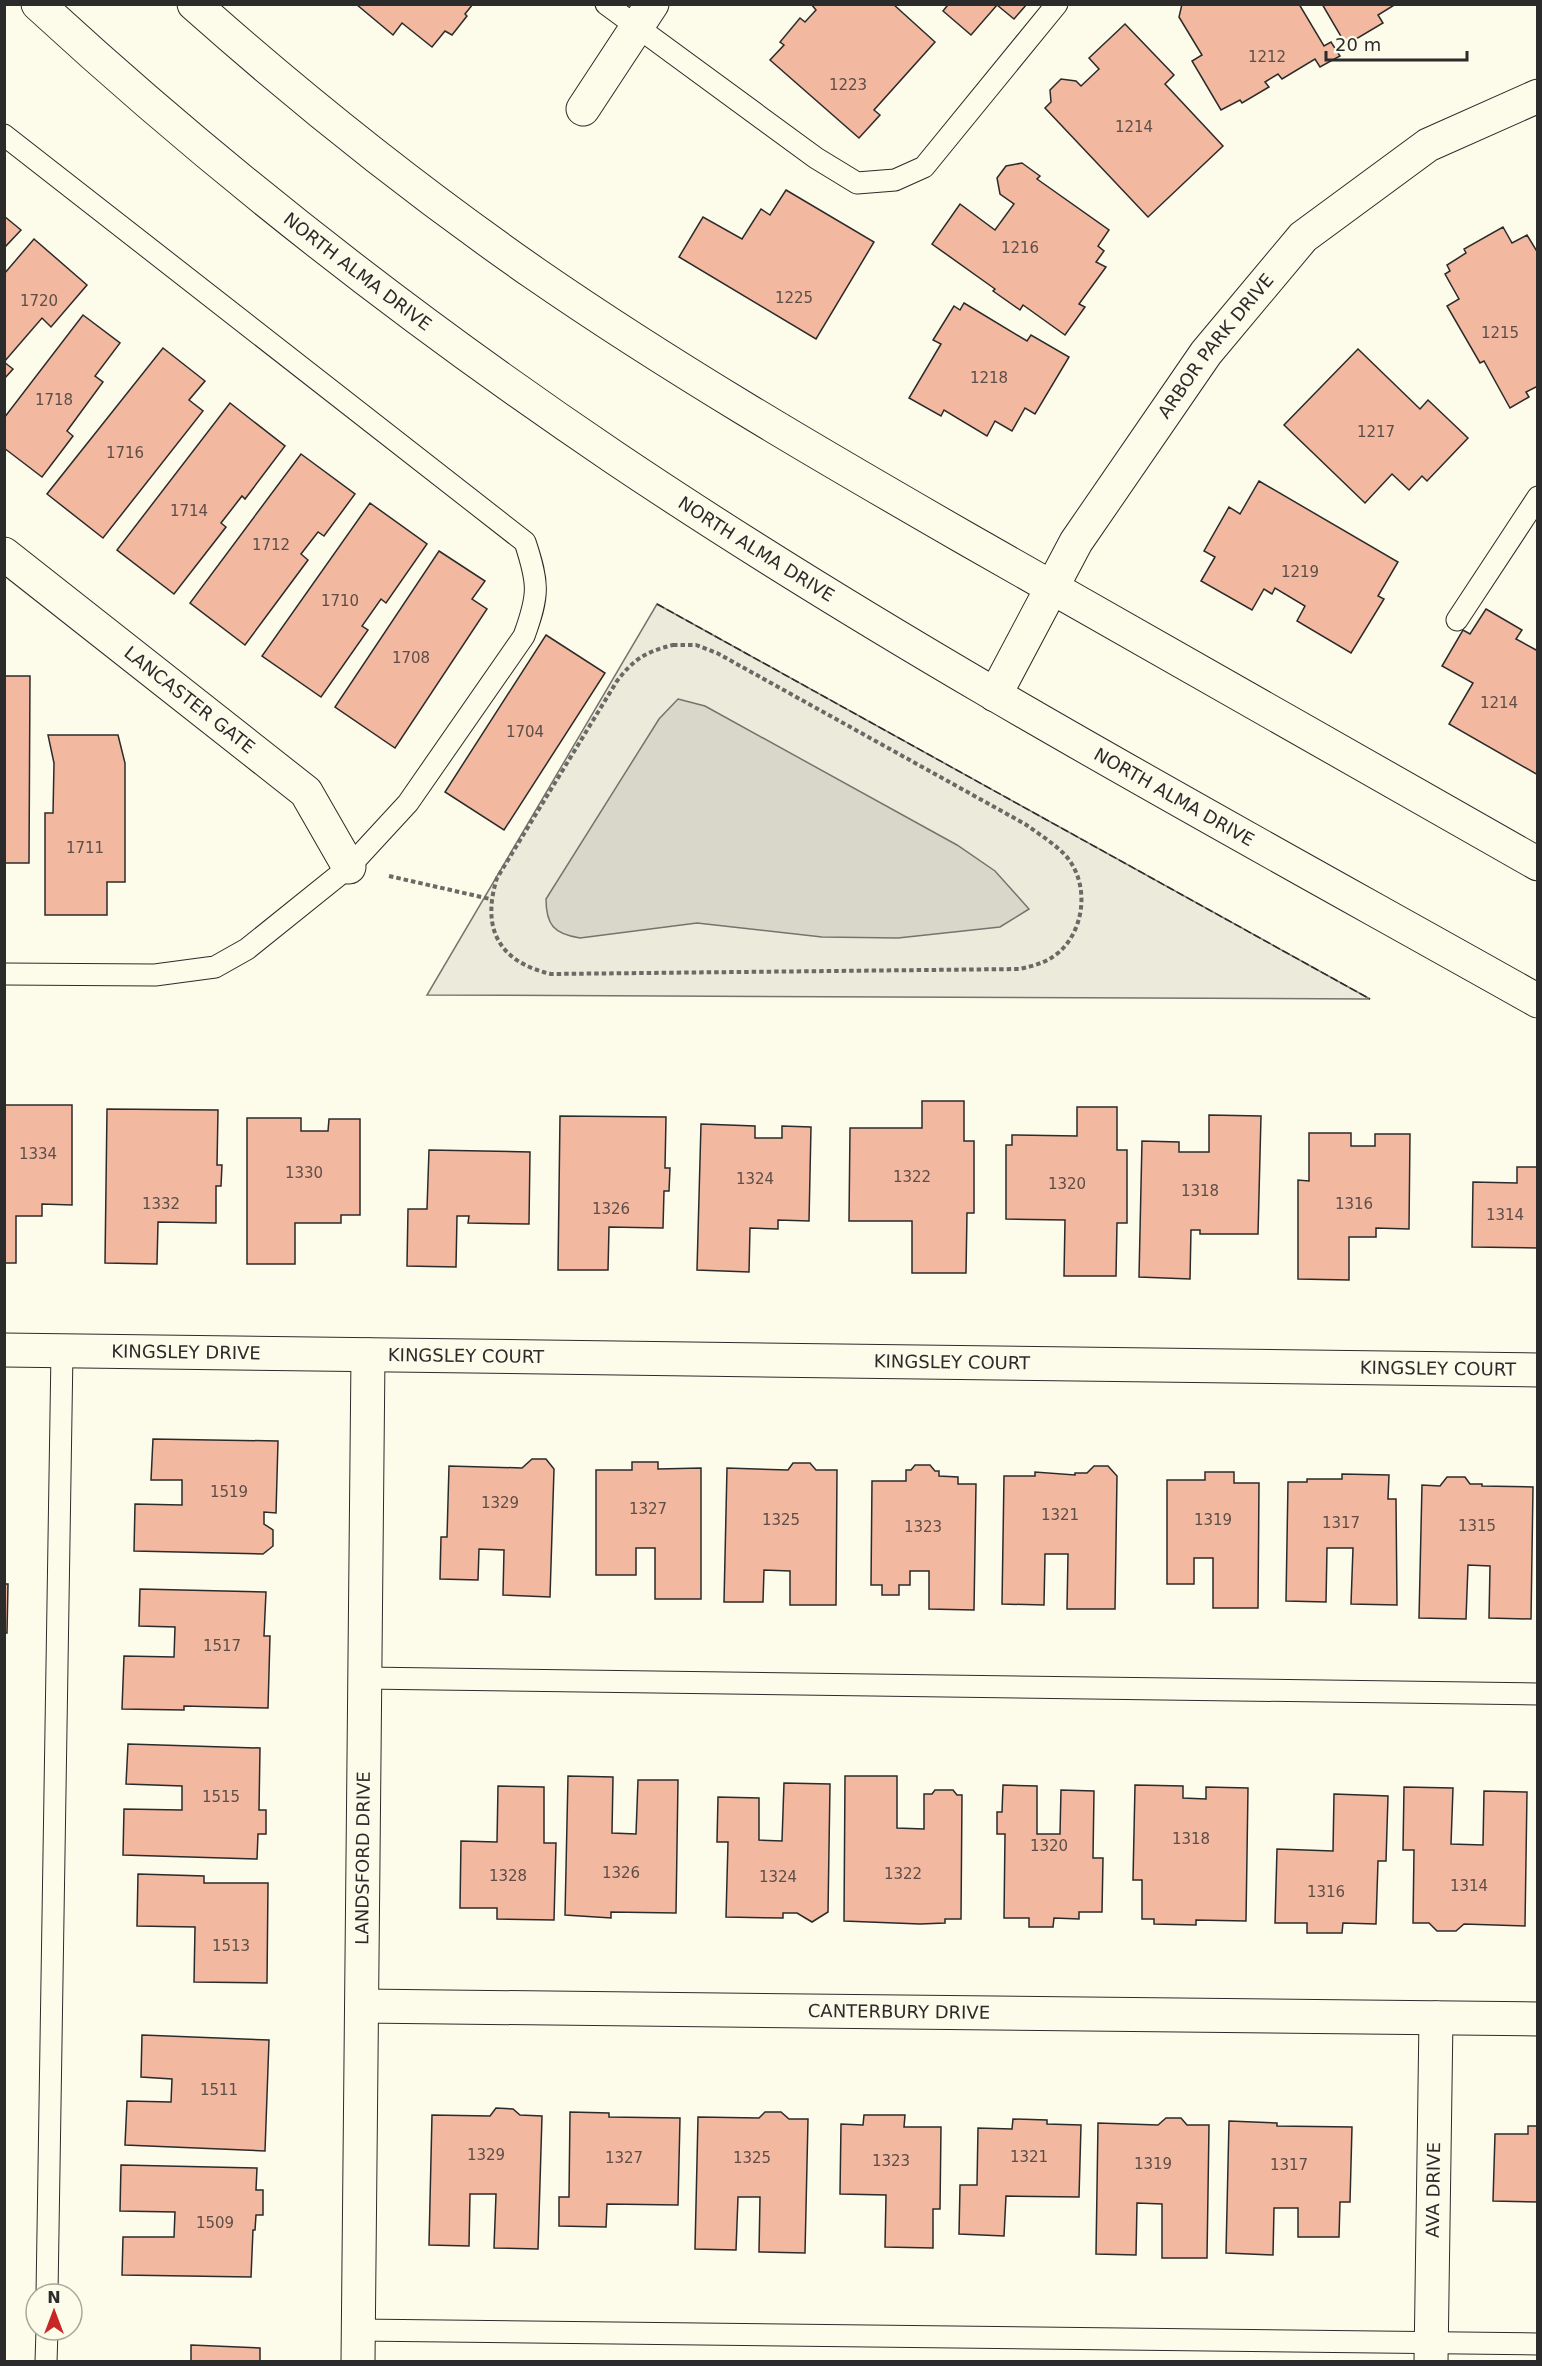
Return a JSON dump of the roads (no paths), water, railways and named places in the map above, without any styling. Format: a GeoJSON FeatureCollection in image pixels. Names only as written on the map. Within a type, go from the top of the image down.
{"type":"FeatureCollection","features":[{"type":"Feature","properties":{"kind":"street","name":"NORTH ALMA DRIVE"},"geometry":{"type":"LineString","coordinates":[[38,4],[90,52],[216,160],[346,264],[480,364],[617,460],[782,565],[994,695],[1538,1001]]}},
{"type":"Feature","properties":{"kind":"street"},"geometry":{"type":"LineString","coordinates":[[194,4],[281,82],[406,180],[534,273],[666,361],[801,444],[1538,864]]}},
{"type":"Feature","properties":{"kind":"street"},"geometry":{"type":"LineString","coordinates":[[583,109],[644,16]]}},
{"type":"Feature","properties":{"kind":"street","name":"ARBOR PARK DRIVE"},"geometry":{"type":"LineString","coordinates":[[994,695],[1076,542],[1206,353],[1304,237],[1428,145],[1538,96]]}},
{"type":"Feature","properties":{"kind":"street","name":"LANCASTER GATE"},"geometry":{"type":"LineString","coordinates":[[4,554],[306,792],[349,867]]}},
{"type":"Feature","properties":{"kind":"street","name":"KINGSLEY DRIVE"},"geometry":{"type":"LineString","coordinates":[[4,1350],[368,1355]]}},
{"type":"Feature","properties":{"kind":"street","name":"KINGSLEY COURT"},"geometry":{"type":"LineString","coordinates":[[368,1355],[1538,1370]]}},
{"type":"Feature","properties":{"kind":"street","name":"LANDSFORD DRIVE"},"geometry":{"type":"LineString","coordinates":[[358,2346],[368,1355]]}},
{"type":"Feature","properties":{"kind":"street","name":"CANTERBURY DRIVE"},"geometry":{"type":"LineString","coordinates":[[362,2006],[1538,2019]]}},
{"type":"Feature","properties":{"kind":"street","name":"AVA DRIVE"},"geometry":{"type":"LineString","coordinates":[[1431,2352],[1436,2018]]}},
{"type":"Feature","properties":{"kind":"lane"},"geometry":{"type":"LineString","coordinates":[[606,4],[644,16],[816,158],[857,183],[895,180],[924,167],[1057,4]]}},
{"type":"Feature","properties":{"kind":"lane"},"geometry":{"type":"LineString","coordinates":[[4,135],[525,542],[535,573],[535,606],[524,636],[408,803],[349,867],[247,949],[215,967],[155,975],[4,975]]}},
{"type":"Feature","properties":{"kind":"lane"},"geometry":{"type":"LineString","coordinates":[[1457,621],[1538,497]]}},
{"type":"Feature","properties":{"kind":"lane"},"geometry":{"type":"LineString","coordinates":[[47,2282],[62,1351]]}},
{"type":"Feature","properties":{"kind":"lane"},"geometry":{"type":"LineString","coordinates":[[364,1678],[1538,1694]]}},
{"type":"Feature","properties":{"kind":"lane"},"geometry":{"type":"LineString","coordinates":[[46,2361],[47,2342]]}},
{"type":"Feature","properties":{"kind":"lane"},"geometry":{"type":"LineString","coordinates":[[358,2346],[1431,2352],[1538,2344]]}}]}
